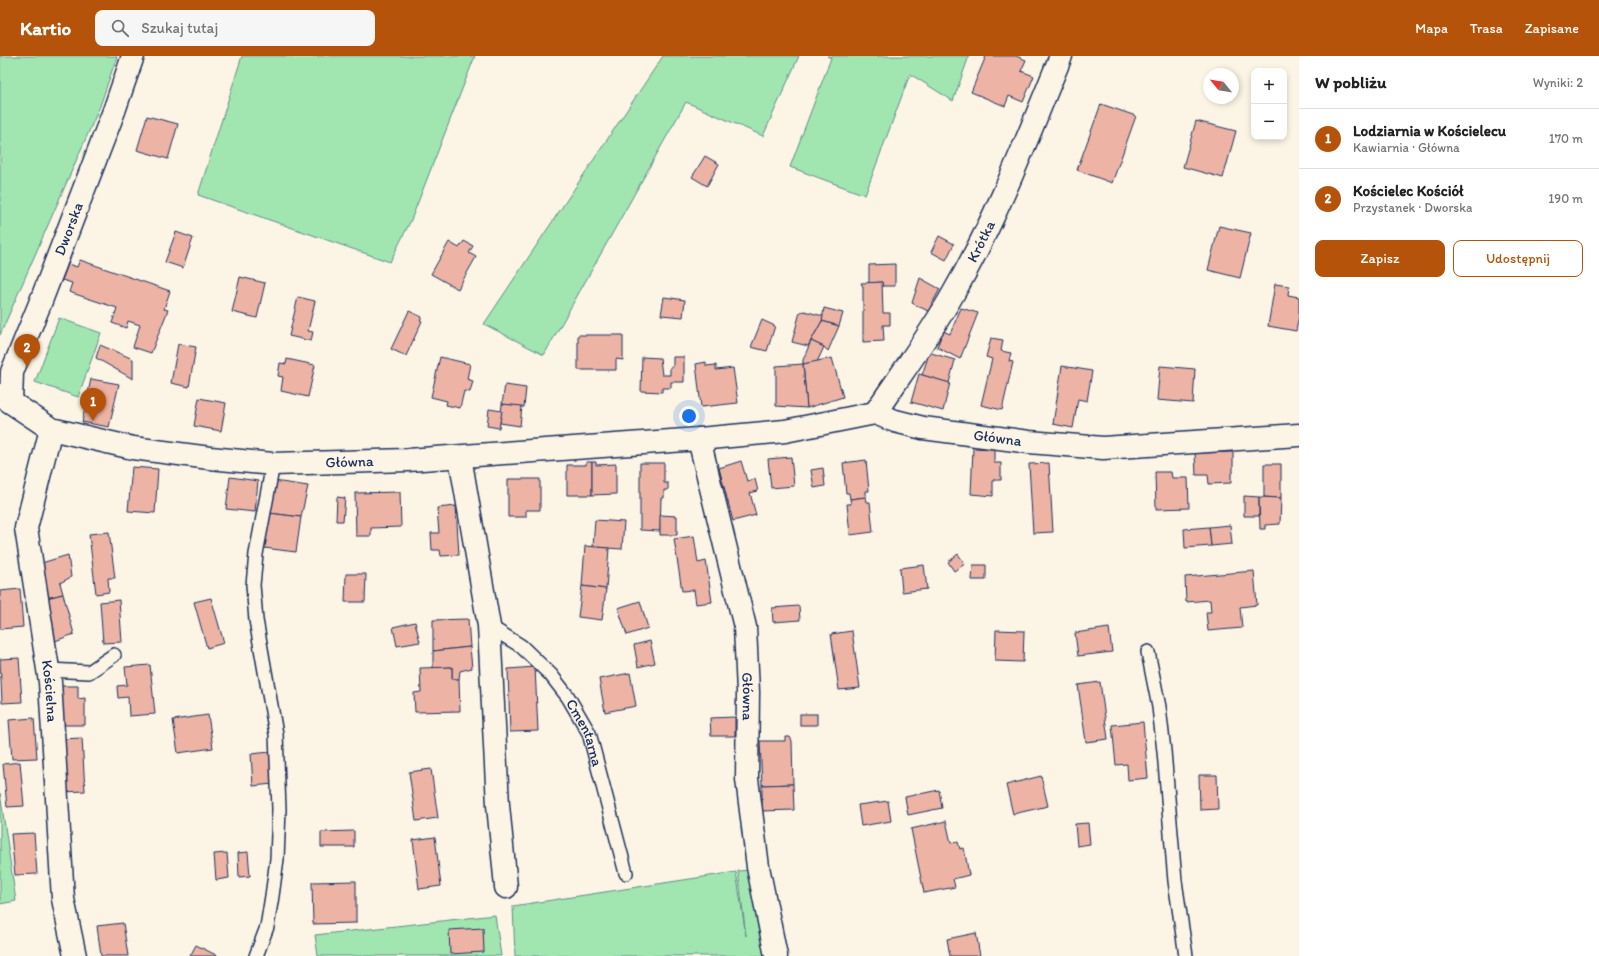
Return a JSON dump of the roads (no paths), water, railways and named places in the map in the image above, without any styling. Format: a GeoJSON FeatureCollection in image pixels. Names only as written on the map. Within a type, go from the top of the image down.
{"type":"FeatureCollection","features":[{"type":"Feature","properties":{"kind":"street","name":"Dworska"},"geometry":{"type":"LineString","coordinates":[[6,399],[12,372],[40,306],[114,111],[133,56]]}},
{"type":"Feature","properties":{"kind":"street","name":"Krótka"},"geometry":{"type":"LineString","coordinates":[[875,413],[953,294],[975,254],[995,214],[1062,56]]}},
{"type":"Feature","properties":{"kind":"street","name":"Główna"},"geometry":{"type":"LineString","coordinates":[[6,399],[51,429],[133,448],[273,464],[342,463],[460,457],[699,439],[785,431],[875,413],[895,421],[923,428],[1029,442],[1104,448],[1299,436]]}},
{"type":"Feature","properties":{"kind":"street","name":"Kościelna"},"geometry":{"type":"LineString","coordinates":[[51,429],[26,528],[48,670],[62,899],[75,956]]}},
{"type":"Feature","properties":{"kind":"street","name":"Główna"},"geometry":{"type":"LineString","coordinates":[[699,439],[745,627],[748,692],[746,779],[758,867],[776,956]]}},
{"type":"Feature","properties":{"kind":"street"},"geometry":{"type":"LineString","coordinates":[[460,457],[489,626],[498,805],[506,887]]}},
{"type":"Feature","properties":{"kind":"lane"},"geometry":{"type":"LineString","coordinates":[[256,956],[267,927],[272,896],[277,859],[279,809],[276,734],[256,620],[253,585],[256,554],[273,464]]}},
{"type":"Feature","properties":{"kind":"lane","name":"Cmentarna"},"geometry":{"type":"LineString","coordinates":[[489,626],[521,646],[551,675],[568,697],[589,733],[626,873]]}},
{"type":"Feature","properties":{"kind":"lane"},"geometry":{"type":"LineString","coordinates":[[1148,652],[1159,707],[1175,881],[1186,956]]}},
{"type":"Feature","properties":{"kind":"lane"},"geometry":{"type":"LineString","coordinates":[[48,670],[90,672],[114,655]]}},
{"type":"Feature","properties":{"kind":"place","name":"Kościelec Kościół"},"geometry":{"type":"Point","coordinates":[27,367]}},
{"type":"Feature","properties":{"kind":"place","name":"Lodziarnia w Kościelecu"},"geometry":{"type":"Point","coordinates":[93,421]}}]}
